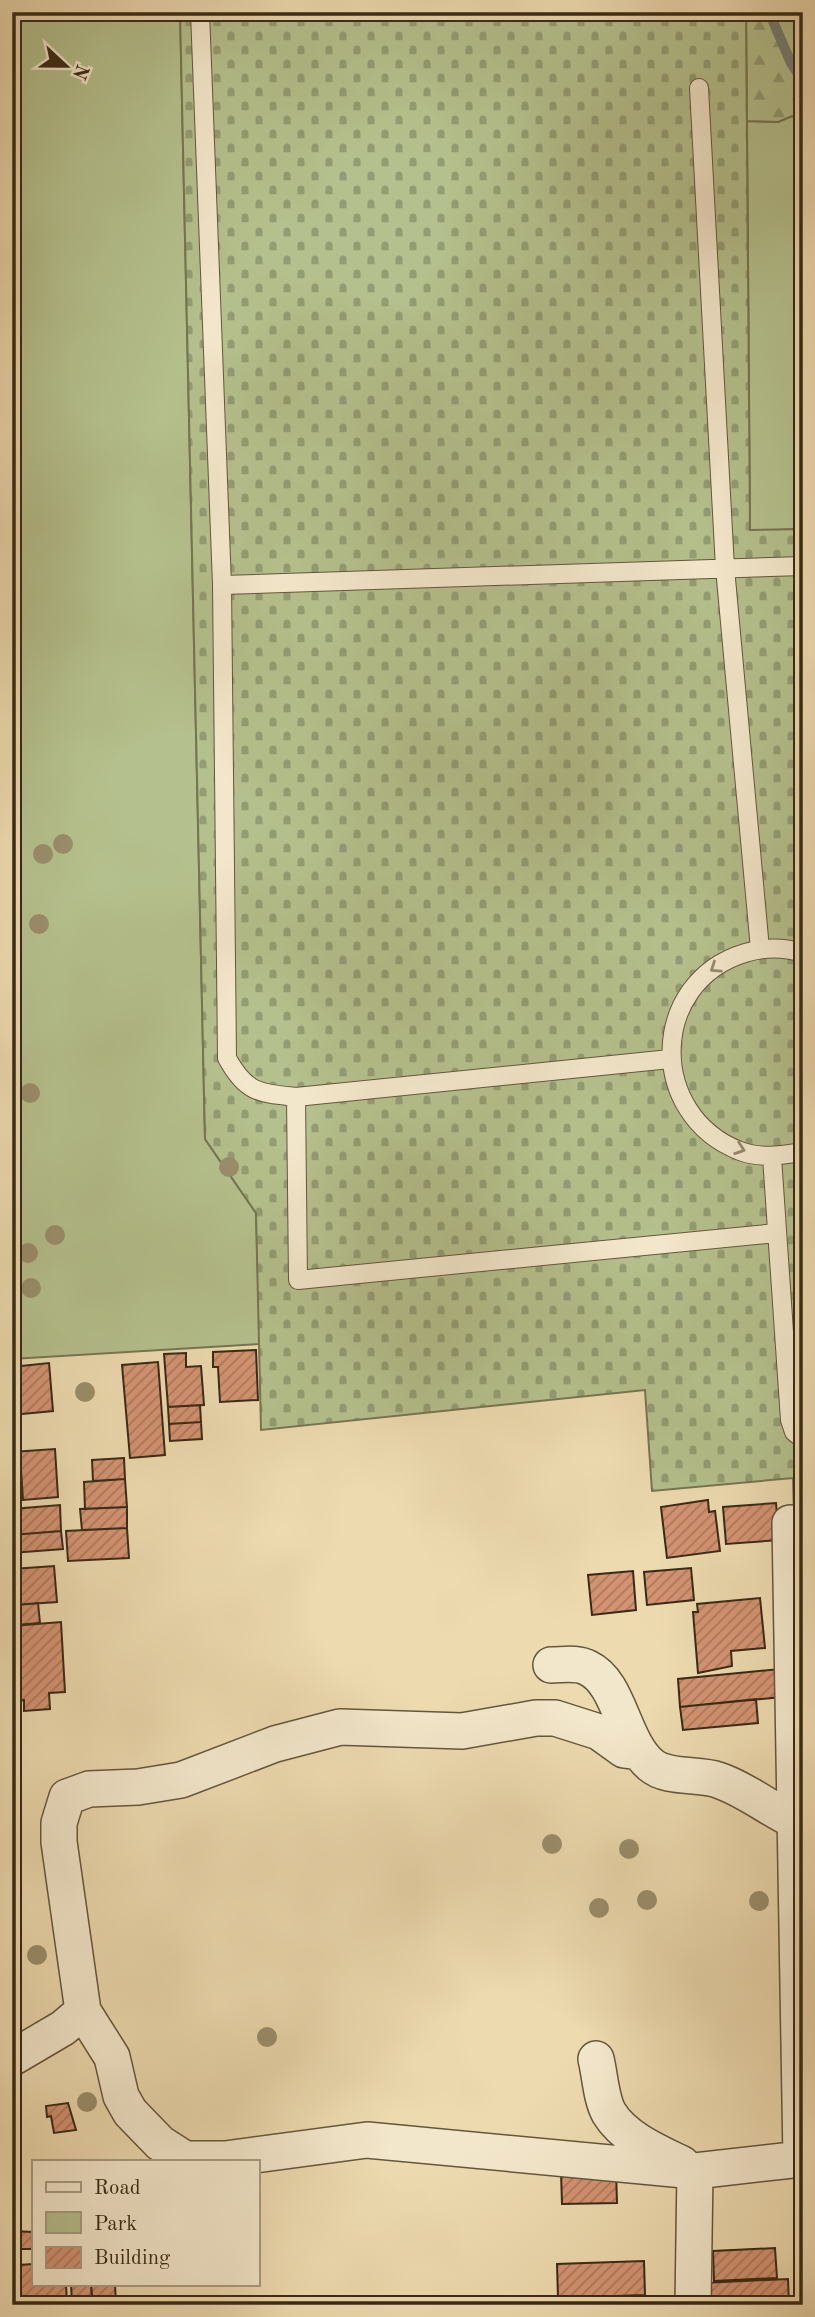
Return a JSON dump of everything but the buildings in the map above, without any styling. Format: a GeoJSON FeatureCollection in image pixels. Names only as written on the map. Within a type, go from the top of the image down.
{"type":"FeatureCollection","features":[{"type":"Feature","properties":{"kind":"street"},"geometry":{"type":"LineString","coordinates":[[202,2160],[367,2140],[695,2171],[802,2159],[793,1820],[790,1523]]}},
{"type":"Feature","properties":{"kind":"street"},"geometry":{"type":"LineString","coordinates":[[551,1665],[576,1664],[589,1668],[602,1678],[639,1752],[652,1767],[666,1772],[720,1780],[793,1820]]}},
{"type":"Feature","properties":{"kind":"street"},"geometry":{"type":"LineString","coordinates":[[192,2160],[160,2143],[130,2112],[121,2096],[112,2057],[83,2011],[59,1823],[67,1797],[80,1790],[138,1787],[181,1780],[275,1744],[340,1727],[462,1731],[536,1718],[555,1718],[599,1732],[624,1750],[639,1752]]}},
{"type":"Feature","properties":{"kind":"street"},"geometry":{"type":"LineString","coordinates":[[12,2058],[63,2028],[83,2011]]}},
{"type":"Feature","properties":{"kind":"street"},"geometry":{"type":"LineString","coordinates":[[596,2059],[608,2111],[620,2127],[652,2149],[695,2171]]}},
{"type":"Feature","properties":{"kind":"street"},"geometry":{"type":"LineString","coordinates":[[693,2305],[695,2171]]}},
{"type":"Feature","properties":{"kind":"lane"},"geometry":{"type":"LineString","coordinates":[[200,12],[222,585],[227,1058],[237,1076],[249,1088],[296,1097],[670,1059]]}},
{"type":"Feature","properties":{"kind":"lane"},"geometry":{"type":"LineString","coordinates":[[699,88],[725,568],[760,949]]}},
{"type":"Feature","properties":{"kind":"lane"},"geometry":{"type":"LineString","coordinates":[[222,585],[803,566]]}},
{"type":"Feature","properties":{"kind":"lane"},"geometry":{"type":"LineString","coordinates":[[803,953],[790,949],[760,949],[730,958],[704,975],[685,999],[677,1018],[670,1059],[677,1089],[699,1124],[714,1138],[741,1152],[772,1157],[803,1152]]}},
{"type":"Feature","properties":{"kind":"lane"},"geometry":{"type":"LineString","coordinates":[[296,1097],[298,1280],[776,1233]]}},
{"type":"Feature","properties":{"kind":"lane"},"geometry":{"type":"LineString","coordinates":[[772,1157],[790,1420],[794,1432],[803,1439]]}},
{"type":"Feature","properties":{"kind":"green space"},"geometry":{"type":"Polygon","coordinates":[[[12,12],[180,12],[205,1139],[256,1213],[260,1344],[12,1359],[12,12]]]}},
{"type":"Feature","properties":{"kind":"green space"},"geometry":{"type":"Polygon","coordinates":[[[180,12],[746,12],[750,530],[803,529],[803,1844],[793,1478],[652,1491],[645,1390],[261,1430],[256,1213],[205,1139],[180,12]]]}},
{"type":"Feature","properties":{"kind":"green space"},"geometry":{"type":"Polygon","coordinates":[[[746,12],[803,12],[803,121],[792,116],[778,122],[747,121],[746,12]]]}},
{"type":"Feature","properties":{"kind":"green space"},"geometry":{"type":"Polygon","coordinates":[[[792,116],[803,121],[803,529],[750,531],[747,121],[778,122],[792,116]]]}},
{"type":"Feature","properties":{"kind":"waterway"},"geometry":{"type":"LineString","coordinates":[[769,12],[791,63],[803,81]]}}]}
